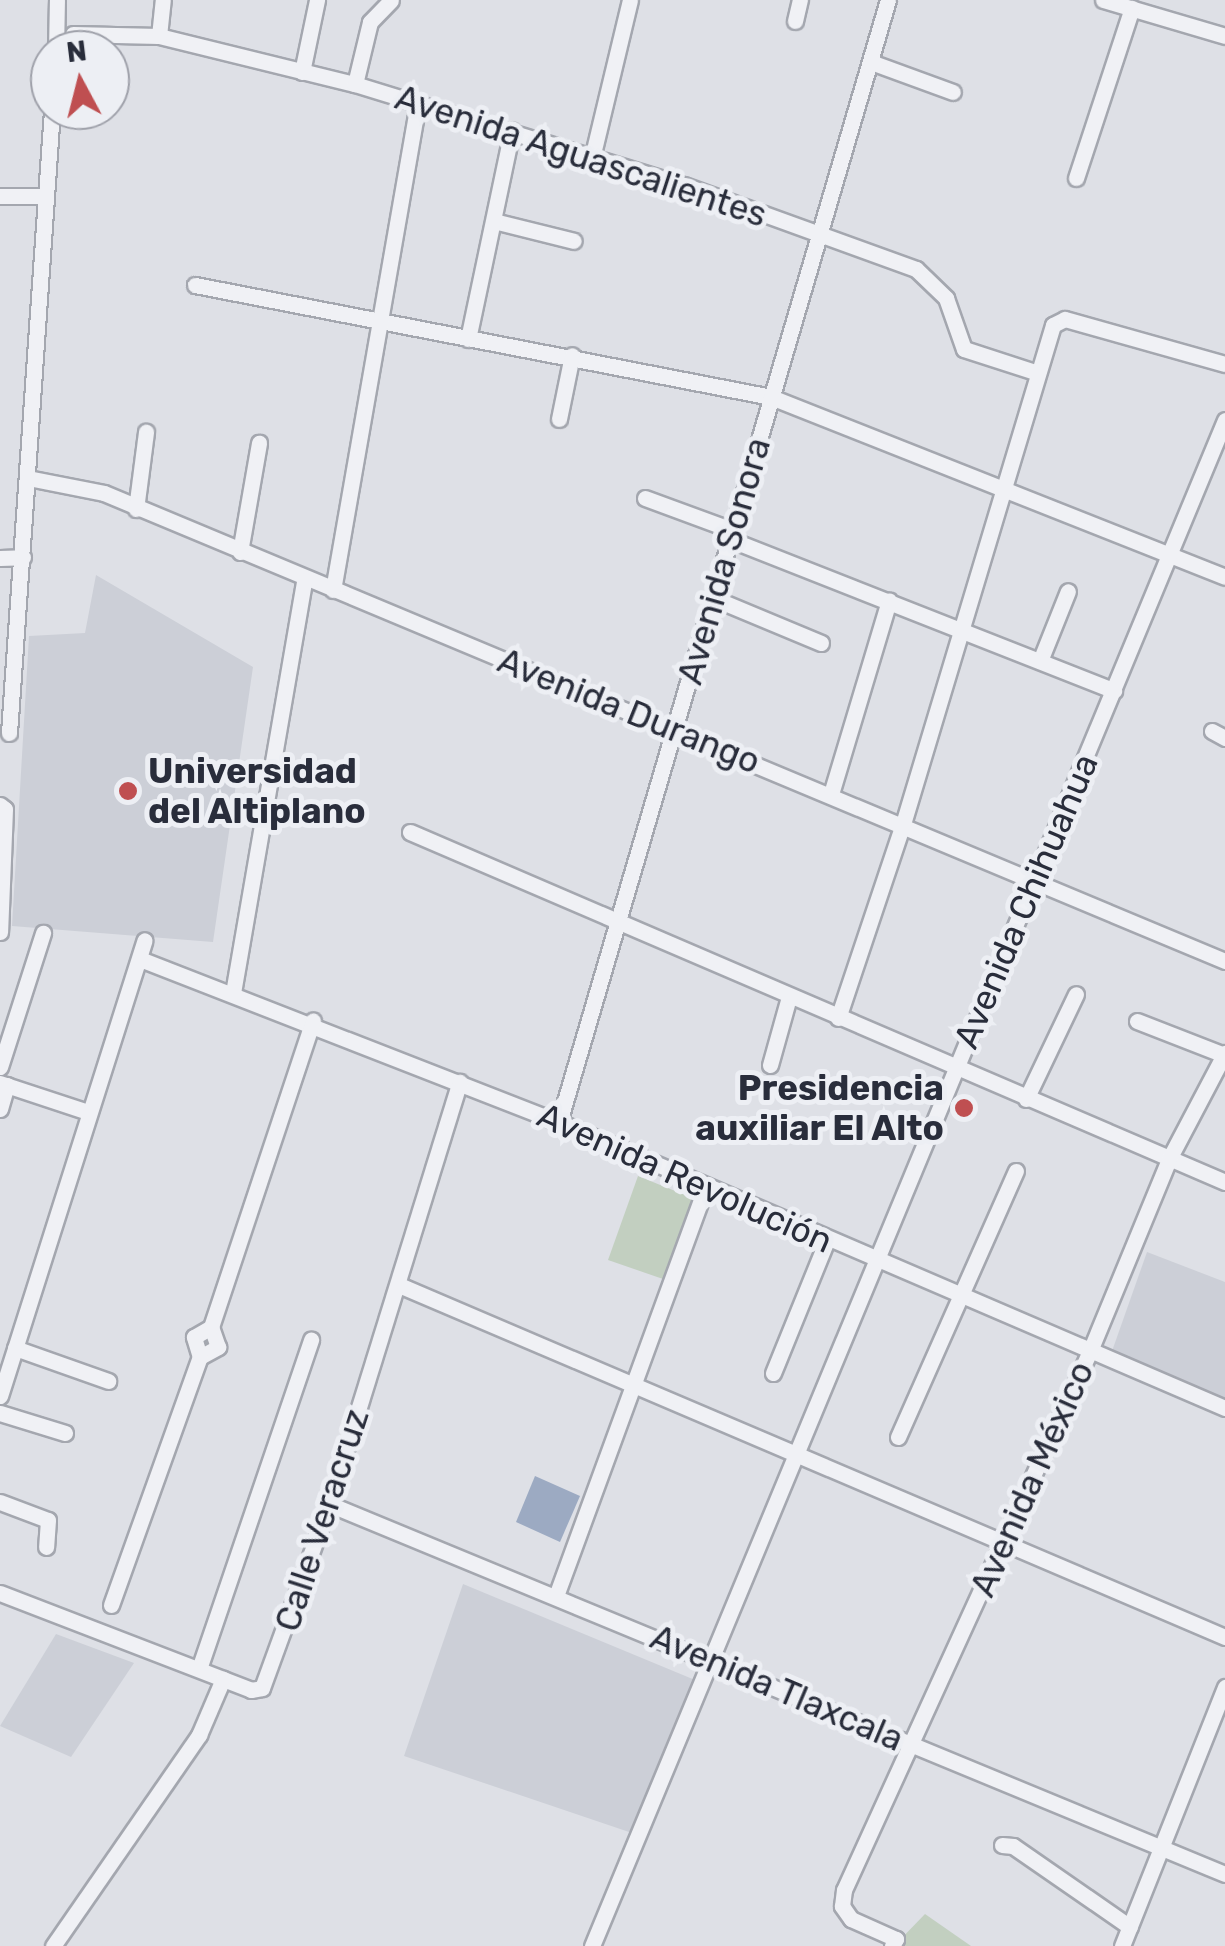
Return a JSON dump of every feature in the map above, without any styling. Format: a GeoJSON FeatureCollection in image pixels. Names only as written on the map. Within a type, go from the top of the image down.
{"type":"FeatureCollection","features":[{"type":"Feature","properties":{"kind":"street"},"geometry":{"type":"LineString","coordinates":[[56,30],[57,0]]}},
{"type":"Feature","properties":{"kind":"street"},"geometry":{"type":"LineString","coordinates":[[160,36],[162,0]]}},
{"type":"Feature","properties":{"kind":"street"},"geometry":{"type":"LineString","coordinates":[[302,72],[317,0]]}},
{"type":"Feature","properties":{"kind":"street"},"geometry":{"type":"LineString","coordinates":[[355,84],[370,22],[391,0]]}},
{"type":"Feature","properties":{"kind":"street"},"geometry":{"type":"LineString","coordinates":[[593,154],[630,0]]}},
{"type":"Feature","properties":{"kind":"street"},"geometry":{"type":"LineString","coordinates":[[795,21],[800,0]]}},
{"type":"Feature","properties":{"kind":"street","name":"Avenida Sonora"},"geometry":{"type":"LineString","coordinates":[[560,1122],[888,0]]}},
{"type":"Feature","properties":{"kind":"street"},"geometry":{"type":"LineString","coordinates":[[1103,0],[1225,36]]}},
{"type":"Feature","properties":{"kind":"street"},"geometry":{"type":"LineString","coordinates":[[1076,178],[1132,8]]}},
{"type":"Feature","properties":{"kind":"street","name":"Avenida Aguascalientes"},"geometry":{"type":"LineString","coordinates":[[130,35],[160,36],[355,84],[593,154],[820,233],[916,269],[953,309],[964,349],[1035,372]]}},
{"type":"Feature","properties":{"kind":"street"},"geometry":{"type":"LineString","coordinates":[[871,62],[952,92]]}},
{"type":"Feature","properties":{"kind":"street"},"geometry":{"type":"LineString","coordinates":[[334,590],[418,103]]}},
{"type":"Feature","properties":{"kind":"street"},"geometry":{"type":"LineString","coordinates":[[9,733],[50,130]]}},
{"type":"Feature","properties":{"kind":"street"},"geometry":{"type":"LineString","coordinates":[[468,339],[512,130]]}},
{"type":"Feature","properties":{"kind":"street"},"geometry":{"type":"LineString","coordinates":[[0,196],[45,196]]}},
{"type":"Feature","properties":{"kind":"street"},"geometry":{"type":"LineString","coordinates":[[494,222],[574,242]]}},
{"type":"Feature","properties":{"kind":"street"},"geometry":{"type":"LineString","coordinates":[[195,284],[382,324],[572,355],[771,396],[1002,484],[1225,577]]}},
{"type":"Feature","properties":{"kind":"street"},"geometry":{"type":"LineString","coordinates":[[838,1018],[903,824],[1046,337],[1065,319],[1225,364]]}},
{"type":"Feature","properties":{"kind":"street"},"geometry":{"type":"LineString","coordinates":[[559,419],[572,355]]}},
{"type":"Feature","properties":{"kind":"street","name":"Avenida Chihuahua"},"geometry":{"type":"LineString","coordinates":[[592,1946],[1225,420]]}},
{"type":"Feature","properties":{"kind":"street"},"geometry":{"type":"LineString","coordinates":[[136,509],[146,432]]}},
{"type":"Feature","properties":{"kind":"street"},"geometry":{"type":"LineString","coordinates":[[240,552],[260,443]]}},
{"type":"Feature","properties":{"kind":"street","name":"Avenida Durango"},"geometry":{"type":"LineString","coordinates":[[28,478],[104,493],[304,580],[831,794],[1032,883],[1225,961]]}},
{"type":"Feature","properties":{"kind":"street"},"geometry":{"type":"LineString","coordinates":[[645,498],[1114,691]]}},
{"type":"Feature","properties":{"kind":"street"},"geometry":{"type":"LineString","coordinates":[[0,558],[23,557]]}},
{"type":"Feature","properties":{"kind":"street"},"geometry":{"type":"LineString","coordinates":[[233,993],[304,580]]}},
{"type":"Feature","properties":{"kind":"street"},"geometry":{"type":"LineString","coordinates":[[1040,661],[1068,591]]}},
{"type":"Feature","properties":{"kind":"street"},"geometry":{"type":"LineString","coordinates":[[712,598],[820,643]]}},
{"type":"Feature","properties":{"kind":"street"},"geometry":{"type":"LineString","coordinates":[[831,794],[888,600]]}},
{"type":"Feature","properties":{"kind":"street"},"geometry":{"type":"LineString","coordinates":[[1,932],[3,807]]}},
{"type":"Feature","properties":{"kind":"street"},"geometry":{"type":"LineString","coordinates":[[410,832],[618,925],[1225,1182]]}},
{"type":"Feature","properties":{"kind":"street"},"geometry":{"type":"LineString","coordinates":[[0,1067],[43,933]]}},
{"type":"Feature","properties":{"kind":"street"},"geometry":{"type":"LineString","coordinates":[[0,1396],[144,940]]}},
{"type":"Feature","properties":{"kind":"street","name":"Avenida Revolución"},"geometry":{"type":"LineString","coordinates":[[140,959],[313,1021],[560,1122],[877,1262],[1225,1408]]}},
{"type":"Feature","properties":{"kind":"street"},"geometry":{"type":"LineString","coordinates":[[1026,1099],[1076,994]]}},
{"type":"Feature","properties":{"kind":"street"},"geometry":{"type":"LineString","coordinates":[[770,1065],[789,997]]}},
{"type":"Feature","properties":{"kind":"street"},"geometry":{"type":"LineString","coordinates":[[111,1605],[200,1358],[194,1337],[211,1327],[313,1021]]}},
{"type":"Feature","properties":{"kind":"street"},"geometry":{"type":"LineString","coordinates":[[1137,1021],[1224,1054]]}},
{"type":"Feature","properties":{"kind":"street","name":"Avenida México"},"geometry":{"type":"LineString","coordinates":[[894,1943],[851,1919],[842,1906],[1090,1350],[1169,1159],[1224,1054]]}},
{"type":"Feature","properties":{"kind":"street","name":"Calle Veracruz"},"geometry":{"type":"LineString","coordinates":[[0,1593],[251,1690],[268,1680],[329,1504],[460,1082]]}},
{"type":"Feature","properties":{"kind":"street"},"geometry":{"type":"LineString","coordinates":[[0,1109],[4,1084],[88,1112]]}},
{"type":"Feature","properties":{"kind":"street"},"geometry":{"type":"LineString","coordinates":[[898,1436],[1016,1171]]}},
{"type":"Feature","properties":{"kind":"street"},"geometry":{"type":"LineString","coordinates":[[556,1596],[705,1188]]}},
{"type":"Feature","properties":{"kind":"street"},"geometry":{"type":"LineString","coordinates":[[773,1373],[827,1240]]}},
{"type":"Feature","properties":{"kind":"street"},"geometry":{"type":"LineString","coordinates":[[399,1284],[1225,1637]]}},
{"type":"Feature","properties":{"kind":"street"},"geometry":{"type":"LineString","coordinates":[[199,1669],[310,1340]]}},
{"type":"Feature","properties":{"kind":"street"},"geometry":{"type":"LineString","coordinates":[[15,1348],[108,1381]]}},
{"type":"Feature","properties":{"kind":"street"},"geometry":{"type":"LineString","coordinates":[[0,1413],[65,1434]]}},
{"type":"Feature","properties":{"kind":"street"},"geometry":{"type":"LineString","coordinates":[[0,1502],[48,1520],[46,1548]]}},
{"type":"Feature","properties":{"kind":"street","name":"Avenida Tlaxcala"},"geometry":{"type":"LineString","coordinates":[[329,1504],[1225,1874]]}},
{"type":"Feature","properties":{"kind":"street"},"geometry":{"type":"LineString","coordinates":[[53,1946],[199,1735],[223,1679]]}},
{"type":"Feature","properties":{"kind":"street"},"geometry":{"type":"LineString","coordinates":[[1122,1946],[1225,1687]]}},
{"type":"Feature","properties":{"kind":"street"},"geometry":{"type":"LineString","coordinates":[[1002,1845],[1013,1846],[1130,1927]]}},
{"type":"Feature","properties":{"kind":"shaded area","name":"Universidad del Altiplano"},"geometry":{"type":"Polygon","coordinates":[[[96,575],[253,667],[213,942],[12,926],[29,636],[85,633],[96,575]]]}},
{"type":"Feature","properties":{"kind":"shaded area"},"geometry":{"type":"Polygon","coordinates":[[[1147,1252],[1225,1282],[1225,1400],[1111,1354],[1147,1252]]]}},
{"type":"Feature","properties":{"kind":"shaded area"},"geometry":{"type":"Polygon","coordinates":[[[463,1584],[695,1680],[632,1833],[404,1756],[463,1584]]]}},
{"type":"Feature","properties":{"kind":"shaded area"},"geometry":{"type":"Polygon","coordinates":[[[56,1634],[134,1663],[71,1757],[0,1726],[56,1634]]]}},
{"type":"Feature","properties":{"kind":"green space"},"geometry":{"type":"Polygon","coordinates":[[[638,1176],[695,1199],[663,1279],[608,1260],[638,1176]]]}},
{"type":"Feature","properties":{"kind":"green space"},"geometry":{"type":"Polygon","coordinates":[[[925,1914],[971,1946],[894,1946],[925,1914]]]}},
{"type":"Feature","properties":{"kind":"water"},"geometry":{"type":"Polygon","coordinates":[[[535,1476],[580,1496],[560,1542],[516,1522],[535,1476]]]}},
{"type":"Feature","properties":{"kind":"place","name":"Universidad del Altiplano"},"geometry":{"type":"Point","coordinates":[128,791]}},
{"type":"Feature","properties":{"kind":"place","name":"Presidencia auxiliar El Alto"},"geometry":{"type":"Point","coordinates":[964,1108]}}]}
